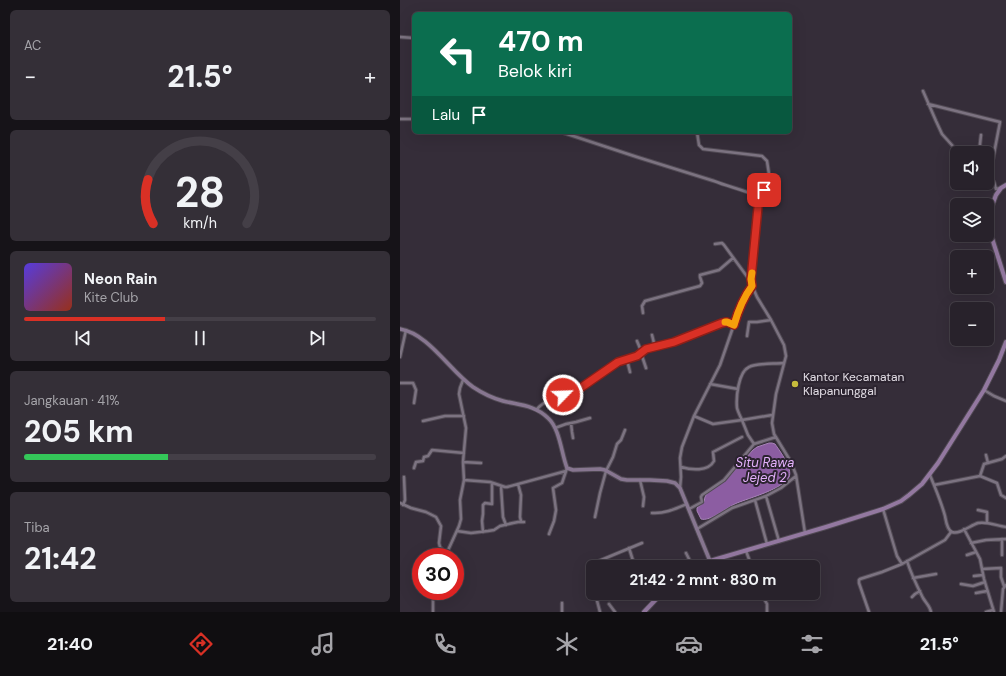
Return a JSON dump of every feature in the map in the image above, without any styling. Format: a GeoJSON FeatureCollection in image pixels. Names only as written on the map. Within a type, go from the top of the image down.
{"type":"FeatureCollection","features":[{"type":"Feature","properties":{"kind":"main road"},"geometry":{"type":"LineString","coordinates":[[1006,185],[1001,188],[996,195],[992,206],[989,223],[1006,282]]}},
{"type":"Feature","properties":{"kind":"main road"},"geometry":{"type":"LineString","coordinates":[[714,560],[883,509],[909,496],[930,475],[984,390],[1006,342]]}},
{"type":"Feature","properties":{"kind":"main road"},"geometry":{"type":"LineString","coordinates":[[644,612],[655,600]]}},
{"type":"Feature","properties":{"kind":"street"},"geometry":{"type":"LineString","coordinates":[[400,37],[412,38]]}},
{"type":"Feature","properties":{"kind":"street"},"geometry":{"type":"LineString","coordinates":[[923,92],[942,134],[953,146]]}},
{"type":"Feature","properties":{"kind":"street"},"geometry":{"type":"LineString","coordinates":[[928,104],[1000,122],[994,154]]}},
{"type":"Feature","properties":{"kind":"street"},"geometry":{"type":"LineString","coordinates":[[400,119],[412,119]]}},
{"type":"Feature","properties":{"kind":"street"},"geometry":{"type":"LineString","coordinates":[[567,134],[759,197]]}},
{"type":"Feature","properties":{"kind":"street"},"geometry":{"type":"LineString","coordinates":[[680,488],[680,458],[682,447],[694,416],[720,365],[741,304],[752,284],[753,253],[759,197],[768,183],[769,174],[764,158],[759,155],[704,149],[699,144],[697,134]]}},
{"type":"Feature","properties":{"kind":"street"},"geometry":{"type":"LineString","coordinates":[[980,146],[982,135]]}},
{"type":"Feature","properties":{"kind":"street"},"geometry":{"type":"LineString","coordinates":[[994,182],[996,189],[1001,188]]}},
{"type":"Feature","properties":{"kind":"street"},"geometry":{"type":"LineString","coordinates":[[715,244],[722,243],[727,248],[752,284],[784,345],[786,356],[783,363],[772,416],[773,428],[776,437],[791,462],[796,475],[805,533]]}},
{"type":"Feature","properties":{"kind":"street"},"geometry":{"type":"LineString","coordinates":[[643,313],[642,306],[645,301],[700,286],[702,283],[700,275],[720,270],[733,258]]}},
{"type":"Feature","properties":{"kind":"street"},"geometry":{"type":"LineString","coordinates":[[747,336],[749,322],[771,320]]}},
{"type":"Feature","properties":{"kind":"street"},"geometry":{"type":"LineString","coordinates":[[537,409],[544,403],[579,389],[615,364],[637,356],[646,349],[674,342],[722,323],[727,322],[734,325]]}},
{"type":"Feature","properties":{"kind":"street"},"geometry":{"type":"LineString","coordinates":[[400,328],[418,336],[440,355],[463,380],[476,389],[488,396],[502,401],[537,409],[549,419],[555,428],[566,470],[562,483],[553,488],[556,510],[554,522],[549,534]]}},
{"type":"Feature","properties":{"kind":"street"},"geometry":{"type":"LineString","coordinates":[[400,355],[406,330]]}},
{"type":"Feature","properties":{"kind":"street"},"geometry":{"type":"LineString","coordinates":[[652,335],[655,346]]}},
{"type":"Feature","properties":{"kind":"street"},"geometry":{"type":"LineString","coordinates":[[637,341],[646,368]]}},
{"type":"Feature","properties":{"kind":"street"},"geometry":{"type":"LineString","coordinates":[[626,360],[630,372]]}},
{"type":"Feature","properties":{"kind":"street"},"geometry":{"type":"LineString","coordinates":[[754,444],[748,436],[737,408],[738,389],[741,378],[744,370],[750,366],[783,363]]}},
{"type":"Feature","properties":{"kind":"street"},"geometry":{"type":"LineString","coordinates":[[448,548],[461,519],[460,500],[464,480],[463,462],[466,434],[459,394],[463,380]]}},
{"type":"Feature","properties":{"kind":"street"},"geometry":{"type":"LineString","coordinates":[[400,383],[413,383],[416,390],[414,403]]}},
{"type":"Feature","properties":{"kind":"street"},"geometry":{"type":"LineString","coordinates":[[710,384],[738,389]]}},
{"type":"Feature","properties":{"kind":"street"},"geometry":{"type":"LineString","coordinates":[[984,390],[1006,401]]}},
{"type":"Feature","properties":{"kind":"street"},"geometry":{"type":"LineString","coordinates":[[423,421],[445,416],[464,416]]}},
{"type":"Feature","properties":{"kind":"street"},"geometry":{"type":"LineString","coordinates":[[694,416],[713,424],[772,416]]}},
{"type":"Feature","properties":{"kind":"street"},"geometry":{"type":"LineString","coordinates":[[555,428],[590,418]]}},
{"type":"Feature","properties":{"kind":"street"},"geometry":{"type":"LineString","coordinates":[[571,423],[573,438]]}},
{"type":"Feature","properties":{"kind":"street"},"geometry":{"type":"LineString","coordinates":[[595,517],[606,471],[613,457],[617,444],[621,440],[624,430]]}},
{"type":"Feature","properties":{"kind":"street"},"geometry":{"type":"LineString","coordinates":[[681,467],[695,470],[713,464],[714,452],[742,437]]}},
{"type":"Feature","properties":{"kind":"street"},"geometry":{"type":"LineString","coordinates":[[689,509],[702,502],[701,496],[724,480],[754,444],[776,437]]}},
{"type":"Feature","properties":{"kind":"street"},"geometry":{"type":"LineString","coordinates":[[414,468],[416,462],[423,461],[424,457],[428,456],[432,450],[464,453]]}},
{"type":"Feature","properties":{"kind":"street"},"geometry":{"type":"LineString","coordinates":[[986,455],[988,462]]}},
{"type":"Feature","properties":{"kind":"street"},"geometry":{"type":"LineString","coordinates":[[980,476],[984,464],[1006,456]]}},
{"type":"Feature","properties":{"kind":"street"},"geometry":{"type":"LineString","coordinates":[[463,462],[481,463]]}},
{"type":"Feature","properties":{"kind":"street"},"geometry":{"type":"LineString","coordinates":[[464,480],[492,483],[507,487],[530,482],[566,470],[594,469],[606,471],[621,479],[667,481],[674,483],[680,488],[710,560]]}},
{"type":"Feature","properties":{"kind":"street"},"geometry":{"type":"LineString","coordinates":[[697,529],[732,508],[766,496],[781,488],[796,475]]}},
{"type":"Feature","properties":{"kind":"street"},"geometry":{"type":"LineString","coordinates":[[930,475],[939,498],[947,526],[951,532]]}},
{"type":"Feature","properties":{"kind":"street"},"geometry":{"type":"LineString","coordinates":[[934,485],[980,476],[997,483],[1001,495],[1006,498]]}},
{"type":"Feature","properties":{"kind":"street"},"geometry":{"type":"LineString","coordinates":[[404,477],[405,495],[402,504],[436,517],[441,526],[439,543],[441,548]]}},
{"type":"Feature","properties":{"kind":"street"},"geometry":{"type":"LineString","coordinates":[[640,480],[644,497],[643,506]]}},
{"type":"Feature","properties":{"kind":"street"},"geometry":{"type":"LineString","coordinates":[[483,532],[483,505],[492,504],[492,483]]}},
{"type":"Feature","properties":{"kind":"street"},"geometry":{"type":"LineString","coordinates":[[457,530],[468,533],[483,532],[506,524],[522,522],[520,517],[521,495],[518,484]]}},
{"type":"Feature","properties":{"kind":"street"},"geometry":{"type":"LineString","coordinates":[[501,486],[503,517],[506,524]]}},
{"type":"Feature","properties":{"kind":"street"},"geometry":{"type":"LineString","coordinates":[[766,496],[778,540]]}},
{"type":"Feature","properties":{"kind":"street"},"geometry":{"type":"LineString","coordinates":[[755,500],[767,544]]}},
{"type":"Feature","properties":{"kind":"street"},"geometry":{"type":"LineString","coordinates":[[652,513],[658,514],[687,504]]}},
{"type":"Feature","properties":{"kind":"street"},"geometry":{"type":"LineString","coordinates":[[883,509],[897,556],[902,564]]}},
{"type":"Feature","properties":{"kind":"street"},"geometry":{"type":"LineString","coordinates":[[978,510],[986,512],[987,523]]}},
{"type":"Feature","properties":{"kind":"street"},"geometry":{"type":"LineString","coordinates":[[951,532],[958,532],[979,523],[1006,527]]}},
{"type":"Feature","properties":{"kind":"street"},"geometry":{"type":"LineString","coordinates":[[964,529],[980,559],[983,575],[994,611],[986,612]]}},
{"type":"Feature","properties":{"kind":"street"},"geometry":{"type":"LineString","coordinates":[[869,612],[859,580],[902,564],[945,540],[951,532]]}},
{"type":"Feature","properties":{"kind":"street"},"geometry":{"type":"LineString","coordinates":[[1002,539],[1002,555]]}},
{"type":"Feature","properties":{"kind":"street"},"geometry":{"type":"LineString","coordinates":[[971,543],[1006,539]]}},
{"type":"Feature","properties":{"kind":"street"},"geometry":{"type":"LineString","coordinates":[[601,560],[642,543]]}},
{"type":"Feature","properties":{"kind":"street"},"geometry":{"type":"LineString","coordinates":[[629,548],[633,560]]}},
{"type":"Feature","properties":{"kind":"street"},"geometry":{"type":"LineString","coordinates":[[746,551],[749,560]]}},
{"type":"Feature","properties":{"kind":"street"},"geometry":{"type":"LineString","coordinates":[[967,555],[976,552]]}},
{"type":"Feature","properties":{"kind":"street"},"geometry":{"type":"LineString","coordinates":[[686,553],[690,560]]}},
{"type":"Feature","properties":{"kind":"street"},"geometry":{"type":"LineString","coordinates":[[907,561],[913,578],[931,612]]}},
{"type":"Feature","properties":{"kind":"street"},"geometry":{"type":"LineString","coordinates":[[982,569],[1001,568],[1001,577],[1005,586],[1001,612]]}},
{"type":"Feature","properties":{"kind":"street"},"geometry":{"type":"LineString","coordinates":[[913,578],[936,574]]}},
{"type":"Feature","properties":{"kind":"street"},"geometry":{"type":"LineString","coordinates":[[974,576],[983,575]]}},
{"type":"Feature","properties":{"kind":"street"},"geometry":{"type":"LineString","coordinates":[[961,584],[973,586],[985,582]]}},
{"type":"Feature","properties":{"kind":"street"},"geometry":{"type":"LineString","coordinates":[[912,597],[920,591]]}},
{"type":"Feature","properties":{"kind":"street"},"geometry":{"type":"LineString","coordinates":[[976,593],[988,591]]}},
{"type":"Feature","properties":{"kind":"street"},"geometry":{"type":"LineString","coordinates":[[433,600],[433,612]]}},
{"type":"Feature","properties":{"kind":"street"},"geometry":{"type":"LineString","coordinates":[[597,600],[600,612]]}},
{"type":"Feature","properties":{"kind":"street"},"geometry":{"type":"LineString","coordinates":[[765,600],[767,604],[767,612]]}},
{"type":"Feature","properties":{"kind":"street"},"geometry":{"type":"LineString","coordinates":[[562,603],[562,612]]}},
{"type":"Feature","properties":{"kind":"street"},"geometry":{"type":"LineString","coordinates":[[609,604],[615,612]]}},
{"type":"Feature","properties":{"kind":"water","name":"Situ Rawa Jejed 2"},"geometry":{"type":"Polygon","coordinates":[[[769,443],[775,444],[788,465],[790,474],[786,481],[773,489],[737,503],[714,516],[701,519],[697,508],[704,502],[707,493],[727,479],[753,450],[769,443]]]}},
{"type":"Feature","properties":{"kind":"slow traffic"},"geometry":{"type":"LineString","coordinates":[[725,322],[734,325],[741,304],[752,286],[752,273]]}},
{"type":"Feature","properties":{"kind":"place","name":"Kantor Kecamatan Klapanunggal"},"geometry":{"type":"Point","coordinates":[795,384]}},
{"type":"Feature","properties":{"kind":"route"},"geometry":{"type":"LineString","coordinates":[[563,395],[579,389],[618,362],[637,356],[646,349],[674,342],[722,323],[727,322],[734,325],[741,304],[752,286],[751,279],[753,253],[759,197],[764,190]]}}]}
